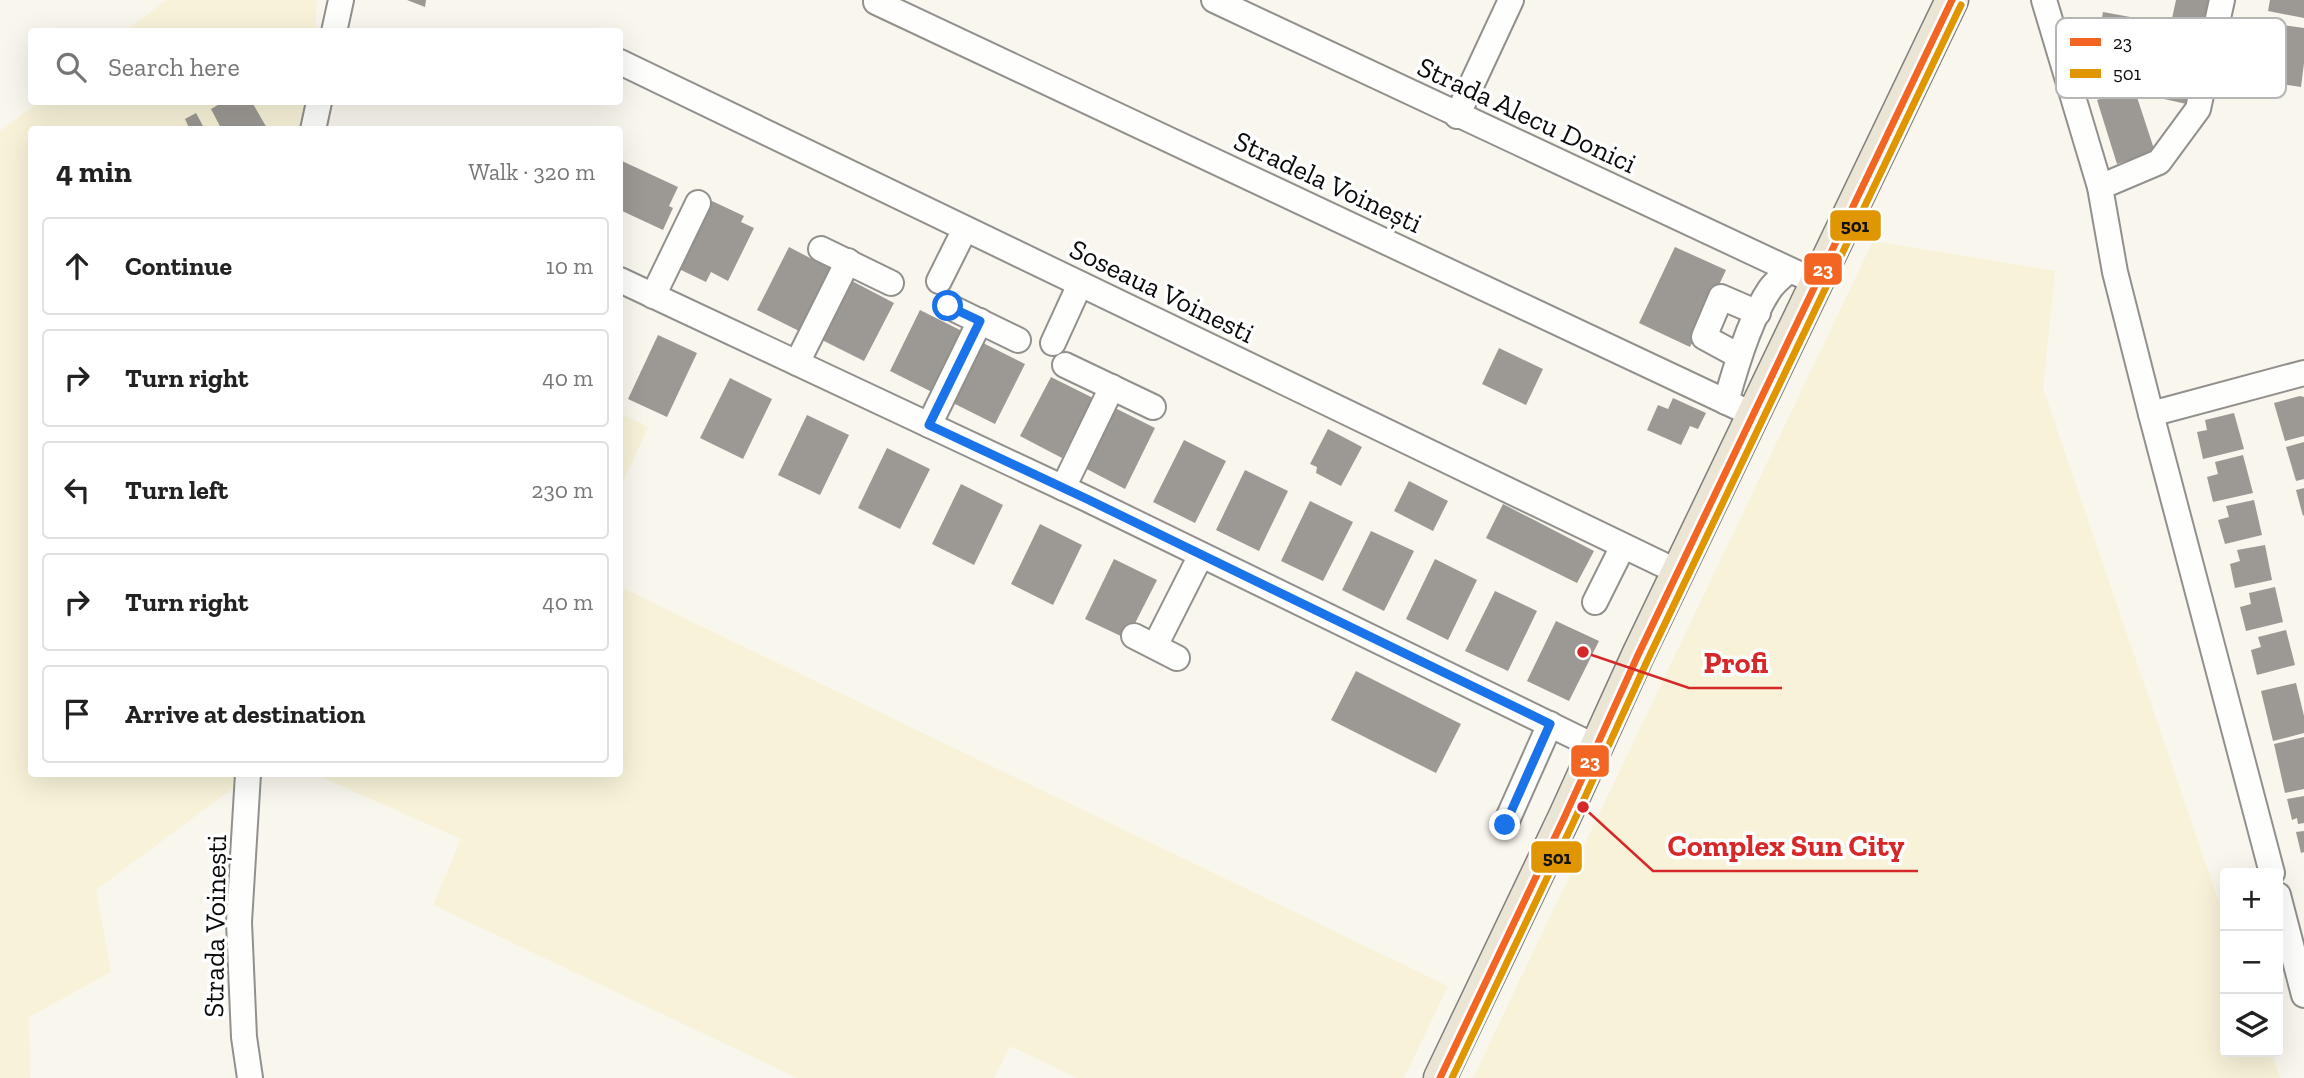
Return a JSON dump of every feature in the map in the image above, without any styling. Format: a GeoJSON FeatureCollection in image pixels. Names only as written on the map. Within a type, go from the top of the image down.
{"type":"FeatureCollection","features":[{"type":"Feature","properties":{"kind":"main road"},"geometry":{"type":"LineString","coordinates":[[1440,1078],[1754,415],[1803,276],[1952,0]]}},
{"type":"Feature","properties":{"kind":"street"},"geometry":{"type":"LineString","coordinates":[[335,28],[341,0]]}},
{"type":"Feature","properties":{"kind":"street","name":"Strada Alecu Donici"},"geometry":{"type":"LineString","coordinates":[[1214,0],[1247,7],[1457,116],[1803,276]]}},
{"type":"Feature","properties":{"kind":"street"},"geometry":{"type":"LineString","coordinates":[[1457,116],[1511,0]]}},
{"type":"Feature","properties":{"kind":"street"},"geometry":{"type":"LineString","coordinates":[[2044,0],[2056,40]]}},
{"type":"Feature","properties":{"kind":"street"},"geometry":{"type":"LineString","coordinates":[[2218,18],[2222,0]]}},
{"type":"Feature","properties":{"kind":"street","name":"Stradela Voinești"},"geometry":{"type":"LineString","coordinates":[[876,2],[1754,415]]}},
{"type":"Feature","properties":{"kind":"street","name":"Soseaua Voinesti"},"geometry":{"type":"LineString","coordinates":[[623,63],[1678,572]]}},
{"type":"Feature","properties":{"kind":"street"},"geometry":{"type":"LineString","coordinates":[[2073,98],[2100,187],[2115,272],[2271,868]]}},
{"type":"Feature","properties":{"kind":"street"},"geometry":{"type":"LineString","coordinates":[[2100,187],[2159,162],[2198,109],[2200,98]]}},
{"type":"Feature","properties":{"kind":"street"},"geometry":{"type":"LineString","coordinates":[[314,126],[318,105]]}},
{"type":"Feature","properties":{"kind":"street"},"geometry":{"type":"LineString","coordinates":[[653,296],[698,203]]}},
{"type":"Feature","properties":{"kind":"street"},"geometry":{"type":"LineString","coordinates":[[939,281],[965,229]]}},
{"type":"Feature","properties":{"kind":"street"},"geometry":{"type":"LineString","coordinates":[[821,249],[891,283]]}},
{"type":"Feature","properties":{"kind":"street"},"geometry":{"type":"LineString","coordinates":[[797,363],[848,261]]}},
{"type":"Feature","properties":{"kind":"street"},"geometry":{"type":"LineString","coordinates":[[1726,402],[1739,356],[1770,289],[1803,276]]}},
{"type":"Feature","properties":{"kind":"street"},"geometry":{"type":"LineString","coordinates":[[623,281],[1063,488],[1596,747]]}},
{"type":"Feature","properties":{"kind":"street"},"geometry":{"type":"LineString","coordinates":[[1053,343],[1080,284]]}},
{"type":"Feature","properties":{"kind":"street"},"geometry":{"type":"LineString","coordinates":[[1739,356],[1704,337],[1721,297],[1758,313]]}},
{"type":"Feature","properties":{"kind":"street"},"geometry":{"type":"LineString","coordinates":[[948,306],[1018,340]]}},
{"type":"Feature","properties":{"kind":"street"},"geometry":{"type":"LineString","coordinates":[[929,425],[980,321]]}},
{"type":"Feature","properties":{"kind":"street"},"geometry":{"type":"LineString","coordinates":[[1065,365],[1153,407]]}},
{"type":"Feature","properties":{"kind":"street"},"geometry":{"type":"LineString","coordinates":[[2151,414],[2304,373]]}},
{"type":"Feature","properties":{"kind":"street"},"geometry":{"type":"LineString","coordinates":[[1063,488],[1112,387]]}},
{"type":"Feature","properties":{"kind":"street"},"geometry":{"type":"LineString","coordinates":[[1595,601],[1623,546]]}},
{"type":"Feature","properties":{"kind":"street"},"geometry":{"type":"LineString","coordinates":[[1177,658],[1145,641],[1201,555]]}},
{"type":"Feature","properties":{"kind":"street"},"geometry":{"type":"LineString","coordinates":[[1505,825],[1550,724]]}},
{"type":"Feature","properties":{"kind":"street","name":"Strada Voinești"},"geometry":{"type":"LineString","coordinates":[[248,777],[239,922],[244,1037],[250,1078]]}},
{"type":"Feature","properties":{"kind":"street"},"geometry":{"type":"LineString","coordinates":[[2283,913],[2304,991]]}},
{"type":"Feature","properties":{"kind":"shaded area"},"geometry":{"type":"Polygon","coordinates":[[[166,0],[317,0],[315,28],[130,28],[166,0]]]}},
{"type":"Feature","properties":{"kind":"shaded area"},"geometry":{"type":"Polygon","coordinates":[[[35,105],[311,105],[310,126],[28,126],[28,777],[248,777],[96,890],[111,972],[29,1017],[30,1078],[0,1078],[0,131],[35,105]]]}},
{"type":"Feature","properties":{"kind":"shaded area"},"geometry":{"type":"Polygon","coordinates":[[[1873,241],[2055,271],[2043,389],[2220,905],[2220,1057],[2273,1057],[2280,1078],[1473,1078],[1873,241]]]}},
{"type":"Feature","properties":{"kind":"shaded area"},"geometry":{"type":"Polygon","coordinates":[[[623,414],[648,427],[623,482],[623,414]]]}},
{"type":"Feature","properties":{"kind":"shaded area"},"geometry":{"type":"Polygon","coordinates":[[[623,588],[1448,986],[1404,1078],[1077,1078],[1010,1046],[994,1078],[797,1078],[433,905],[461,839],[322,777],[623,777],[623,588]]]}},
{"type":"Feature","properties":{"kind":"building"},"geometry":{"type":"Polygon","coordinates":[[[407,0],[426,0],[425,7],[407,0]]]}},
{"type":"Feature","properties":{"kind":"building"},"geometry":{"type":"Polygon","coordinates":[[[2176,0],[2215,0],[2211,18],[2172,18],[2176,0]]]}},
{"type":"Feature","properties":{"kind":"building"},"geometry":{"type":"Polygon","coordinates":[[[2270,0],[2304,0],[2304,18],[2268,11],[2270,0]]]}},
{"type":"Feature","properties":{"kind":"building"},"geometry":{"type":"Polygon","coordinates":[[[2103,12],[2136,18],[2102,18],[2103,12]]]}},
{"type":"Feature","properties":{"kind":"building"},"geometry":{"type":"Polygon","coordinates":[[[2286,25],[2304,28],[2301,87],[2286,85],[2286,25]]]}},
{"type":"Feature","properties":{"kind":"building"},"geometry":{"type":"Polygon","coordinates":[[[2137,98],[2155,152],[2117,164],[2097,100],[2137,98]]]}},
{"type":"Feature","properties":{"kind":"building"},"geometry":{"type":"Polygon","coordinates":[[[2160,98],[2193,98],[2191,105],[2160,98]]]}},
{"type":"Feature","properties":{"kind":"building"},"geometry":{"type":"Polygon","coordinates":[[[218,105],[254,105],[266,126],[220,126],[211,109],[218,105]]]}},
{"type":"Feature","properties":{"kind":"building"},"geometry":{"type":"Polygon","coordinates":[[[196,113],[203,126],[188,126],[185,119],[196,113]]]}},
{"type":"Feature","properties":{"kind":"building"},"geometry":{"type":"Polygon","coordinates":[[[623,161],[678,187],[669,206],[673,208],[663,230],[623,211],[623,161]]]}},
{"type":"Feature","properties":{"kind":"building"},"geometry":{"type":"Polygon","coordinates":[[[712,201],[744,216],[741,222],[754,228],[728,281],[711,272],[706,282],[679,269],[712,201]]]}},
{"type":"Feature","properties":{"kind":"building"},"geometry":{"type":"Polygon","coordinates":[[[789,247],[831,269],[799,331],[757,310],[789,247]]]}},
{"type":"Feature","properties":{"kind":"building"},"geometry":{"type":"Polygon","coordinates":[[[1675,247],[1726,270],[1690,347],[1639,323],[1675,247]]]}},
{"type":"Feature","properties":{"kind":"building"},"geometry":{"type":"Polygon","coordinates":[[[852,281],[894,303],[864,361],[822,340],[852,281]]]}},
{"type":"Feature","properties":{"kind":"building"},"geometry":{"type":"Polygon","coordinates":[[[920,310],[962,331],[932,392],[890,371],[920,310]]]}},
{"type":"Feature","properties":{"kind":"building"},"geometry":{"type":"Polygon","coordinates":[[[658,335],[697,353],[667,417],[628,399],[658,335]]]}},
{"type":"Feature","properties":{"kind":"building"},"geometry":{"type":"Polygon","coordinates":[[[983,343],[1025,364],[995,424],[953,403],[983,343]]]}},
{"type":"Feature","properties":{"kind":"building"},"geometry":{"type":"Polygon","coordinates":[[[1499,348],[1543,369],[1526,405],[1482,384],[1499,348]]]}},
{"type":"Feature","properties":{"kind":"building"},"geometry":{"type":"Polygon","coordinates":[[[1051,377],[1093,398],[1062,458],[1020,436],[1051,377]]]}},
{"type":"Feature","properties":{"kind":"building"},"geometry":{"type":"Polygon","coordinates":[[[730,378],[772,399],[743,459],[700,438],[730,378]]]}},
{"type":"Feature","properties":{"kind":"building"},"geometry":{"type":"Polygon","coordinates":[[[2304,397],[2304,436],[2285,441],[2274,403],[2304,397]]]}},
{"type":"Feature","properties":{"kind":"building"},"geometry":{"type":"Polygon","coordinates":[[[1673,398],[1706,413],[1698,429],[1690,426],[1681,445],[1647,430],[1658,405],[1668,409],[1673,398]]]}},
{"type":"Feature","properties":{"kind":"building"},"geometry":{"type":"Polygon","coordinates":[[[1113,407],[1155,428],[1125,489],[1083,467],[1113,407]]]}},
{"type":"Feature","properties":{"kind":"building"},"geometry":{"type":"Polygon","coordinates":[[[2234,413],[2244,449],[2203,459],[2197,432],[2207,430],[2205,420],[2234,413]]]}},
{"type":"Feature","properties":{"kind":"building"},"geometry":{"type":"Polygon","coordinates":[[[807,415],[849,435],[820,495],[778,475],[807,415]]]}},
{"type":"Feature","properties":{"kind":"building"},"geometry":{"type":"Polygon","coordinates":[[[1328,429],[1362,447],[1341,486],[1316,473],[1317,467],[1310,464],[1328,429]]]}},
{"type":"Feature","properties":{"kind":"building"},"geometry":{"type":"Polygon","coordinates":[[[1184,440],[1226,461],[1195,523],[1153,502],[1184,440]]]}},
{"type":"Feature","properties":{"kind":"building"},"geometry":{"type":"Polygon","coordinates":[[[2304,442],[2304,479],[2296,481],[2286,447],[2304,442]]]}},
{"type":"Feature","properties":{"kind":"building"},"geometry":{"type":"Polygon","coordinates":[[[887,448],[930,469],[900,529],[858,508],[887,448]]]}},
{"type":"Feature","properties":{"kind":"building"},"geometry":{"type":"Polygon","coordinates":[[[2243,455],[2253,493],[2213,502],[2207,477],[2218,474],[2215,462],[2243,455]]]}},
{"type":"Feature","properties":{"kind":"building"},"geometry":{"type":"Polygon","coordinates":[[[1245,470],[1288,491],[1259,551],[1216,530],[1245,470]]]}},
{"type":"Feature","properties":{"kind":"building"},"geometry":{"type":"Polygon","coordinates":[[[1409,481],[1448,501],[1433,531],[1394,511],[1409,481]]]}},
{"type":"Feature","properties":{"kind":"building"},"geometry":{"type":"Polygon","coordinates":[[[961,484],[1003,505],[974,565],[932,544],[961,484]]]}},
{"type":"Feature","properties":{"kind":"building"},"geometry":{"type":"Polygon","coordinates":[[[2304,488],[2304,515],[2303,516],[2296,490],[2304,488]]]}},
{"type":"Feature","properties":{"kind":"building"},"geometry":{"type":"Polygon","coordinates":[[[2254,500],[2262,535],[2225,544],[2218,520],[2229,517],[2226,506],[2254,500]]]}},
{"type":"Feature","properties":{"kind":"building"},"geometry":{"type":"Polygon","coordinates":[[[1310,501],[1353,522],[1323,581],[1281,561],[1310,501]]]}},
{"type":"Feature","properties":{"kind":"building"},"geometry":{"type":"Polygon","coordinates":[[[1503,504],[1594,551],[1577,583],[1486,538],[1503,504]]]}},
{"type":"Feature","properties":{"kind":"building"},"geometry":{"type":"Polygon","coordinates":[[[1040,524],[1082,545],[1053,605],[1011,584],[1040,524]]]}},
{"type":"Feature","properties":{"kind":"building"},"geometry":{"type":"Polygon","coordinates":[[[1371,531],[1414,551],[1384,611],[1342,590],[1371,531]]]}},
{"type":"Feature","properties":{"kind":"building"},"geometry":{"type":"Polygon","coordinates":[[[2265,545],[2272,580],[2235,588],[2230,564],[2240,561],[2237,550],[2265,545]]]}},
{"type":"Feature","properties":{"kind":"building"},"geometry":{"type":"Polygon","coordinates":[[[1114,559],[1157,580],[1127,639],[1085,619],[1114,559]]]}},
{"type":"Feature","properties":{"kind":"building"},"geometry":{"type":"Polygon","coordinates":[[[1435,559],[1477,580],[1448,640],[1406,619],[1435,559]]]}},
{"type":"Feature","properties":{"kind":"building"},"geometry":{"type":"Polygon","coordinates":[[[2275,587],[2283,622],[2246,631],[2240,607],[2251,604],[2249,593],[2275,587]]]}},
{"type":"Feature","properties":{"kind":"building"},"geometry":{"type":"Polygon","coordinates":[[[1495,591],[1537,611],[1508,671],[1465,651],[1495,591]]]}},
{"type":"Feature","properties":{"kind":"building"},"geometry":{"type":"Polygon","coordinates":[[[1556,621],[1599,641],[1569,701],[1527,681],[1556,621]]]}},
{"type":"Feature","properties":{"kind":"building"},"geometry":{"type":"Polygon","coordinates":[[[2286,630],[2295,665],[2257,675],[2251,650],[2261,647],[2258,637],[2286,630]]]}},
{"type":"Feature","properties":{"kind":"building"},"geometry":{"type":"Polygon","coordinates":[[[1356,671],[1461,724],[1436,773],[1331,720],[1356,671]]]}},
{"type":"Feature","properties":{"kind":"building"},"geometry":{"type":"Polygon","coordinates":[[[2296,683],[2304,716],[2304,733],[2273,741],[2261,691],[2296,683]]]}},
{"type":"Feature","properties":{"kind":"building"},"geometry":{"type":"Polygon","coordinates":[[[2304,737],[2304,789],[2285,793],[2274,744],[2304,737]]]}},
{"type":"Feature","properties":{"kind":"building"},"geometry":{"type":"Polygon","coordinates":[[[2304,796],[2304,823],[2298,824],[2297,818],[2292,820],[2287,799],[2304,796]]]}},
{"type":"Feature","properties":{"kind":"building"},"geometry":{"type":"Polygon","coordinates":[[[2304,831],[2304,852],[2301,853],[2296,832],[2304,831]]]}},
{"type":"Feature","properties":{"kind":"transit line","name":"23"},"geometry":{"type":"LineString","coordinates":[[1440,1078],[1565,816],[1638,655],[1952,0]]}},
{"type":"Feature","properties":{"kind":"transit line","name":"501"},"geometry":{"type":"LineString","coordinates":[[1452,1078],[1648,659],[1961,5]]}},
{"type":"Feature","properties":{"kind":"place","name":"Profi"},"geometry":{"type":"Point","coordinates":[1583,652]}},
{"type":"Feature","properties":{"kind":"place","name":"Complex Sun City"},"geometry":{"type":"Point","coordinates":[1583,807]}},
{"type":"Feature","properties":{"kind":"route"},"geometry":{"type":"LineString","coordinates":[[948,306],[980,321],[929,425],[1550,724],[1505,825]]}}]}
